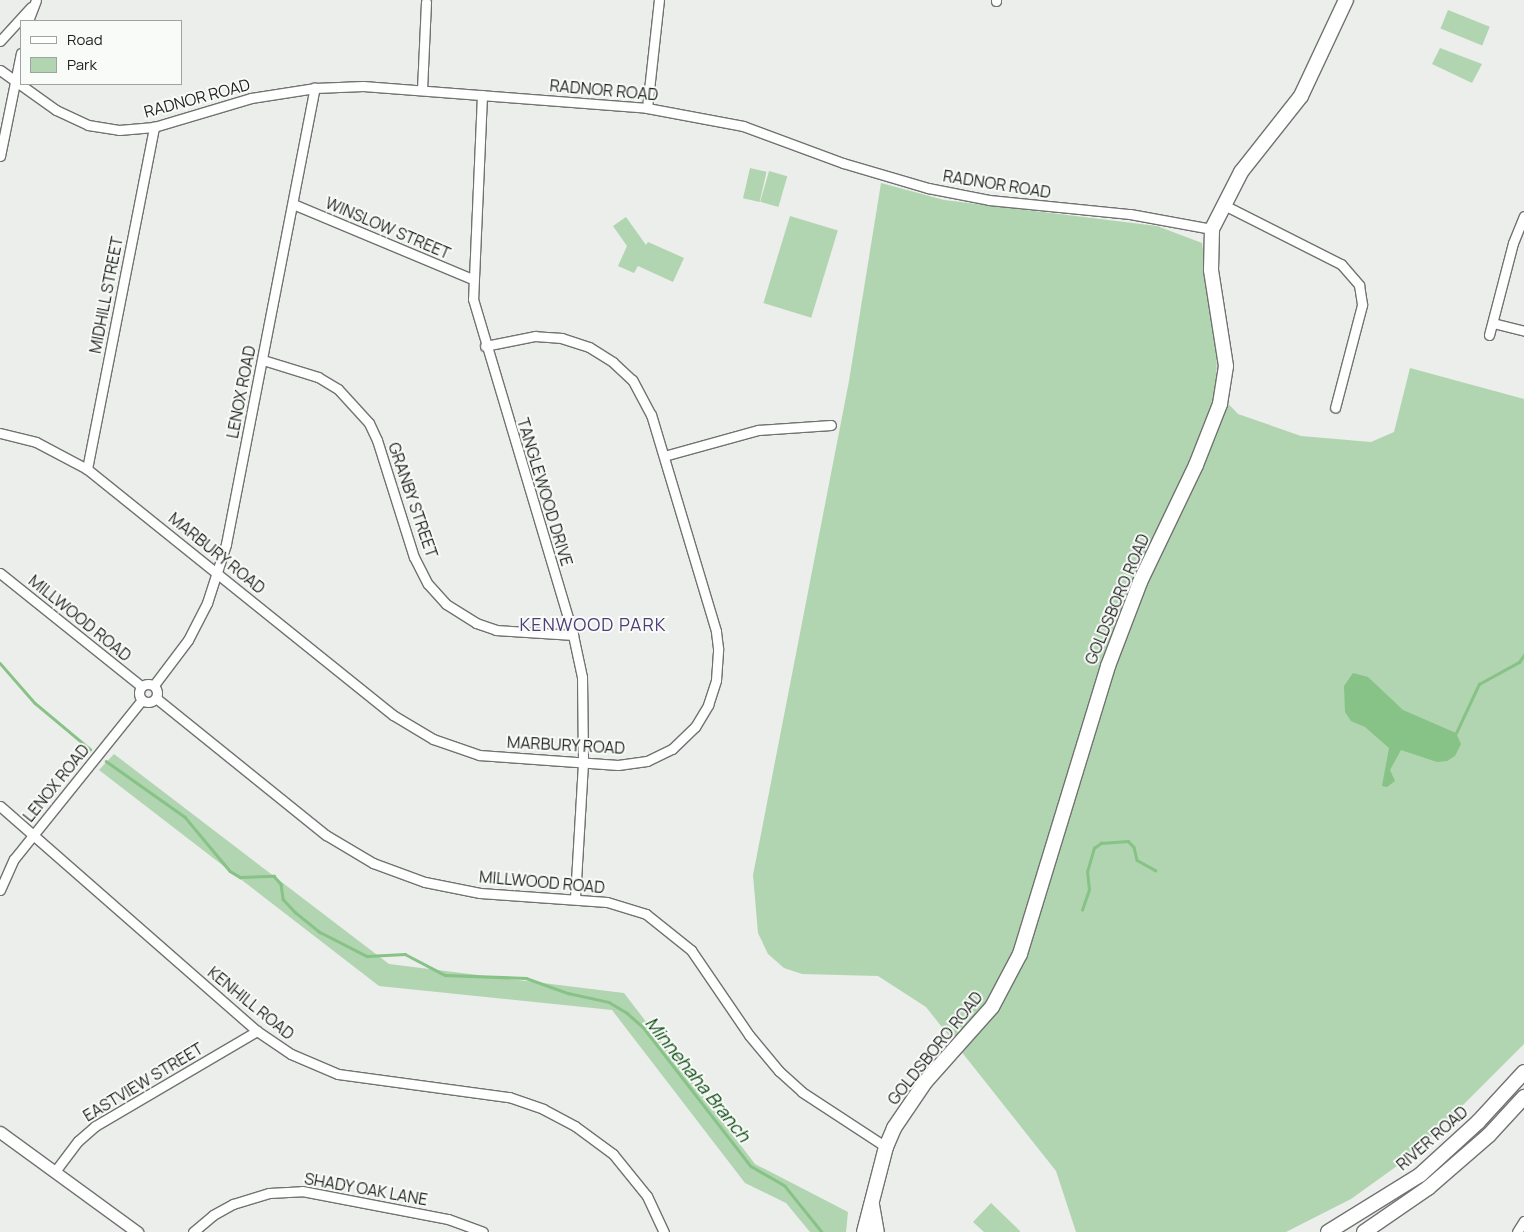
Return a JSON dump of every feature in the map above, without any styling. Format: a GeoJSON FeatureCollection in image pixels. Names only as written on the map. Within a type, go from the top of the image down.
{"type":"FeatureCollection","features":[{"type":"Feature","properties":{"kind":"main road","name":"GOLDSBORO ROAD"},"geometry":{"type":"LineString","coordinates":[[864,1232],[886,1147],[906,1108],[926,1081],[992,1007],[1020,954],[1108,666],[1140,582],[1214,423],[1226,366],[1212,270],[1212,229],[1222,204],[1241,172],[1301,96],[1346,0]]}},
{"type":"Feature","properties":{"kind":"main road","name":"RIVER ROAD"},"geometry":{"type":"LineString","coordinates":[[1328,1232],[1352,1220],[1420,1175],[1478,1122],[1524,1072]]}},
{"type":"Feature","properties":{"kind":"main road"},"geometry":{"type":"LineString","coordinates":[[1364,1232],[1428,1188],[1489,1135],[1524,1097]]}},
{"type":"Feature","properties":{"kind":"main road","name":"GOLDSBORO ROAD"},"geometry":{"type":"LineString","coordinates":[[872,1205],[877,1232]]}},
{"type":"Feature","properties":{"kind":"street"},"geometry":{"type":"LineString","coordinates":[[647,108],[659,0]]}},
{"type":"Feature","properties":{"kind":"street"},"geometry":{"type":"LineString","coordinates":[[422,90],[426,2]]}},
{"type":"Feature","properties":{"kind":"street"},"geometry":{"type":"LineString","coordinates":[[28,20],[33,3]]}},
{"type":"Feature","properties":{"kind":"street"},"geometry":{"type":"LineString","coordinates":[[0,41],[33,3]]}},
{"type":"Feature","properties":{"kind":"street"},"geometry":{"type":"LineString","coordinates":[[0,156],[20,59]]}},
{"type":"Feature","properties":{"kind":"street","name":"RADNOR ROAD"},"geometry":{"type":"LineString","coordinates":[[0,70],[20,84]]}},
{"type":"Feature","properties":{"kind":"street","name":"RADNOR ROAD"},"geometry":{"type":"LineString","coordinates":[[22,85],[56,110],[88,125],[119,130],[154,127],[251,98],[315,88],[363,86],[647,108],[743,126],[843,163],[928,188],[989,200],[1130,214],[1212,229]]}},
{"type":"Feature","properties":{"kind":"street","name":"LENOX ROAD"},"geometry":{"type":"LineString","coordinates":[[154,685],[188,640],[218,573],[263,360],[315,88]]}},
{"type":"Feature","properties":{"kind":"street","name":"TANGLEWOOD DRIVE"},"geometry":{"type":"LineString","coordinates":[[482,95],[472,279],[473,299],[485,346],[573,635],[584,704],[583,763],[575,899]]}},
{"type":"Feature","properties":{"kind":"street","name":"MIDHILL STREET"},"geometry":{"type":"LineString","coordinates":[[87,469],[154,127]]}},
{"type":"Feature","properties":{"kind":"street","name":"WINSLOW STREET"},"geometry":{"type":"LineString","coordinates":[[293,204],[472,279]]}},
{"type":"Feature","properties":{"kind":"street"},"geometry":{"type":"LineString","coordinates":[[1222,204],[1341,264],[1359,285],[1362,305],[1334,408]]}},
{"type":"Feature","properties":{"kind":"street"},"geometry":{"type":"LineString","coordinates":[[1489,335],[1513,243],[1524,216]]}},
{"type":"Feature","properties":{"kind":"street"},"geometry":{"type":"LineString","coordinates":[[1493,323],[1524,331]]}},
{"type":"Feature","properties":{"kind":"street","name":"MARBURY ROAD"},"geometry":{"type":"LineString","coordinates":[[0,433],[36,442],[87,469],[393,715],[432,739],[479,755],[618,765],[647,761],[672,749],[695,727],[708,706],[716,680],[716,631],[664,456],[640,393],[613,362],[589,347],[562,338],[521,337],[485,346]]}},
{"type":"Feature","properties":{"kind":"street","name":"GRANBY STREET"},"geometry":{"type":"LineString","coordinates":[[263,360],[318,377],[338,389],[369,423],[377,440],[414,557],[428,584],[446,604],[476,623],[496,630],[573,635]]}},
{"type":"Feature","properties":{"kind":"street"},"geometry":{"type":"LineString","coordinates":[[664,456],[758,430],[830,425]]}},
{"type":"Feature","properties":{"kind":"street","name":"MILLWOOD ROAD"},"geometry":{"type":"LineString","coordinates":[[0,573],[141,686]]}},
{"type":"Feature","properties":{"kind":"street"},"geometry":{"type":"LineString","coordinates":[[154,685],[156,698],[151,702],[142,700],[139,692],[141,686],[154,685]]}},
{"type":"Feature","properties":{"kind":"street","name":"MILLWOOD ROAD"},"geometry":{"type":"LineString","coordinates":[[156,698],[326,835],[373,863],[424,882],[480,893],[575,899],[628,906],[668,929],[691,950],[749,1035],[778,1071],[802,1092],[886,1147]]}},
{"type":"Feature","properties":{"kind":"street","name":"LENOX ROAD"},"geometry":{"type":"LineString","coordinates":[[0,890],[14,859],[142,700]]}},
{"type":"Feature","properties":{"kind":"street","name":"KENHILL ROAD"},"geometry":{"type":"LineString","coordinates":[[0,806],[257,1031],[291,1054],[338,1074],[509,1098],[543,1109],[575,1126],[613,1154],[647,1196],[664,1232]]}},
{"type":"Feature","properties":{"kind":"street","name":"EASTVIEW STREET"},"geometry":{"type":"LineString","coordinates":[[56,1170],[78,1141],[95,1126],[257,1031]]}},
{"type":"Feature","properties":{"kind":"street"},"geometry":{"type":"LineString","coordinates":[[0,1132],[56,1170],[137,1232]]}},
{"type":"Feature","properties":{"kind":"street","name":"SHADY OAK LANE"},"geometry":{"type":"LineString","coordinates":[[193,1232],[212,1215],[233,1204],[269,1193],[302,1191],[483,1232]]}},
{"type":"Feature","properties":{"kind":"street"},"geometry":{"type":"LineString","coordinates":[[1517,1232],[1524,1221]]}},
{"type":"Feature","properties":{"kind":"green space"},"geometry":{"type":"Polygon","coordinates":[[[1448,10],[1490,27],[1482,45],[1441,29],[1448,10]]]}},
{"type":"Feature","properties":{"kind":"green space"},"geometry":{"type":"Polygon","coordinates":[[[1440,48],[1482,64],[1472,83],[1432,64],[1440,48]]]}},
{"type":"Feature","properties":{"kind":"green space"},"geometry":{"type":"Polygon","coordinates":[[[750,168],[767,172],[760,202],[743,198],[750,168]]]}},
{"type":"Feature","properties":{"kind":"green space"},"geometry":{"type":"Polygon","coordinates":[[[769,171],[787,176],[778,207],[760,202],[769,171]]]}},
{"type":"Feature","properties":{"kind":"green space"},"geometry":{"type":"Polygon","coordinates":[[[881,183],[944,200],[1157,226],[1202,243],[1217,351],[1216,391],[1238,414],[1301,436],[1371,442],[1394,432],[1410,368],[1524,399],[1524,1044],[1415,1153],[1351,1199],[1286,1232],[1076,1232],[1056,1171],[926,1007],[878,976],[802,974],[784,968],[768,954],[758,933],[753,875],[849,381],[881,183]]]}},
{"type":"Feature","properties":{"kind":"green space"},"geometry":{"type":"Polygon","coordinates":[[[790,216],[838,231],[811,318],[763,303],[790,216]]]}},
{"type":"Feature","properties":{"kind":"green space"},"geometry":{"type":"Polygon","coordinates":[[[626,217],[646,245],[648,242],[684,258],[673,282],[638,266],[634,273],[618,266],[627,246],[613,226],[626,217]]]}},
{"type":"Feature","properties":{"kind":"green space"},"geometry":{"type":"Polygon","coordinates":[[[114,754],[389,964],[624,993],[755,1164],[848,1212],[846,1232],[810,1232],[786,1203],[745,1183],[612,1010],[379,986],[99,770],[114,754]]]}},
{"type":"Feature","properties":{"kind":"green space"},"geometry":{"type":"Polygon","coordinates":[[[991,1203],[1020,1232],[984,1232],[973,1222],[991,1203]]]}},
{"type":"Feature","properties":{"kind":"shaded area"},"geometry":{"type":"Polygon","coordinates":[[[1353,673],[1368,677],[1403,710],[1456,733],[1461,744],[1455,756],[1447,761],[1437,762],[1401,750],[1390,770],[1395,781],[1387,787],[1382,786],[1389,748],[1365,727],[1351,721],[1345,712],[1344,686],[1353,673]]]}},
{"type":"Feature","properties":{"kind":"waterway"},"geometry":{"type":"LineString","coordinates":[[1456,733],[1479,684],[1519,662],[1524,655]]}},
{"type":"Feature","properties":{"kind":"waterway","name":"Minnehaha Branch"},"geometry":{"type":"LineString","coordinates":[[0,663],[35,703],[90,749]]}},
{"type":"Feature","properties":{"kind":"waterway","name":"Minnehaha Branch"},"geometry":{"type":"LineString","coordinates":[[106,761],[185,817],[230,871],[240,877],[274,876],[281,884],[283,899],[295,912],[320,932],[367,956],[405,954],[445,975],[526,978],[568,993],[609,1002],[627,1013],[643,1027],[751,1166],[785,1186],[822,1232]]}},
{"type":"Feature","properties":{"kind":"waterway"},"geometry":{"type":"LineString","coordinates":[[1082,910],[1089,890],[1087,872],[1094,848],[1101,843],[1128,841],[1134,847],[1137,860],[1155,870]]}},
{"type":"Feature","properties":{"kind":"district","name":"KENWOOD PARK"},"geometry":{"type":"Point","coordinates":[593,624]}}]}
